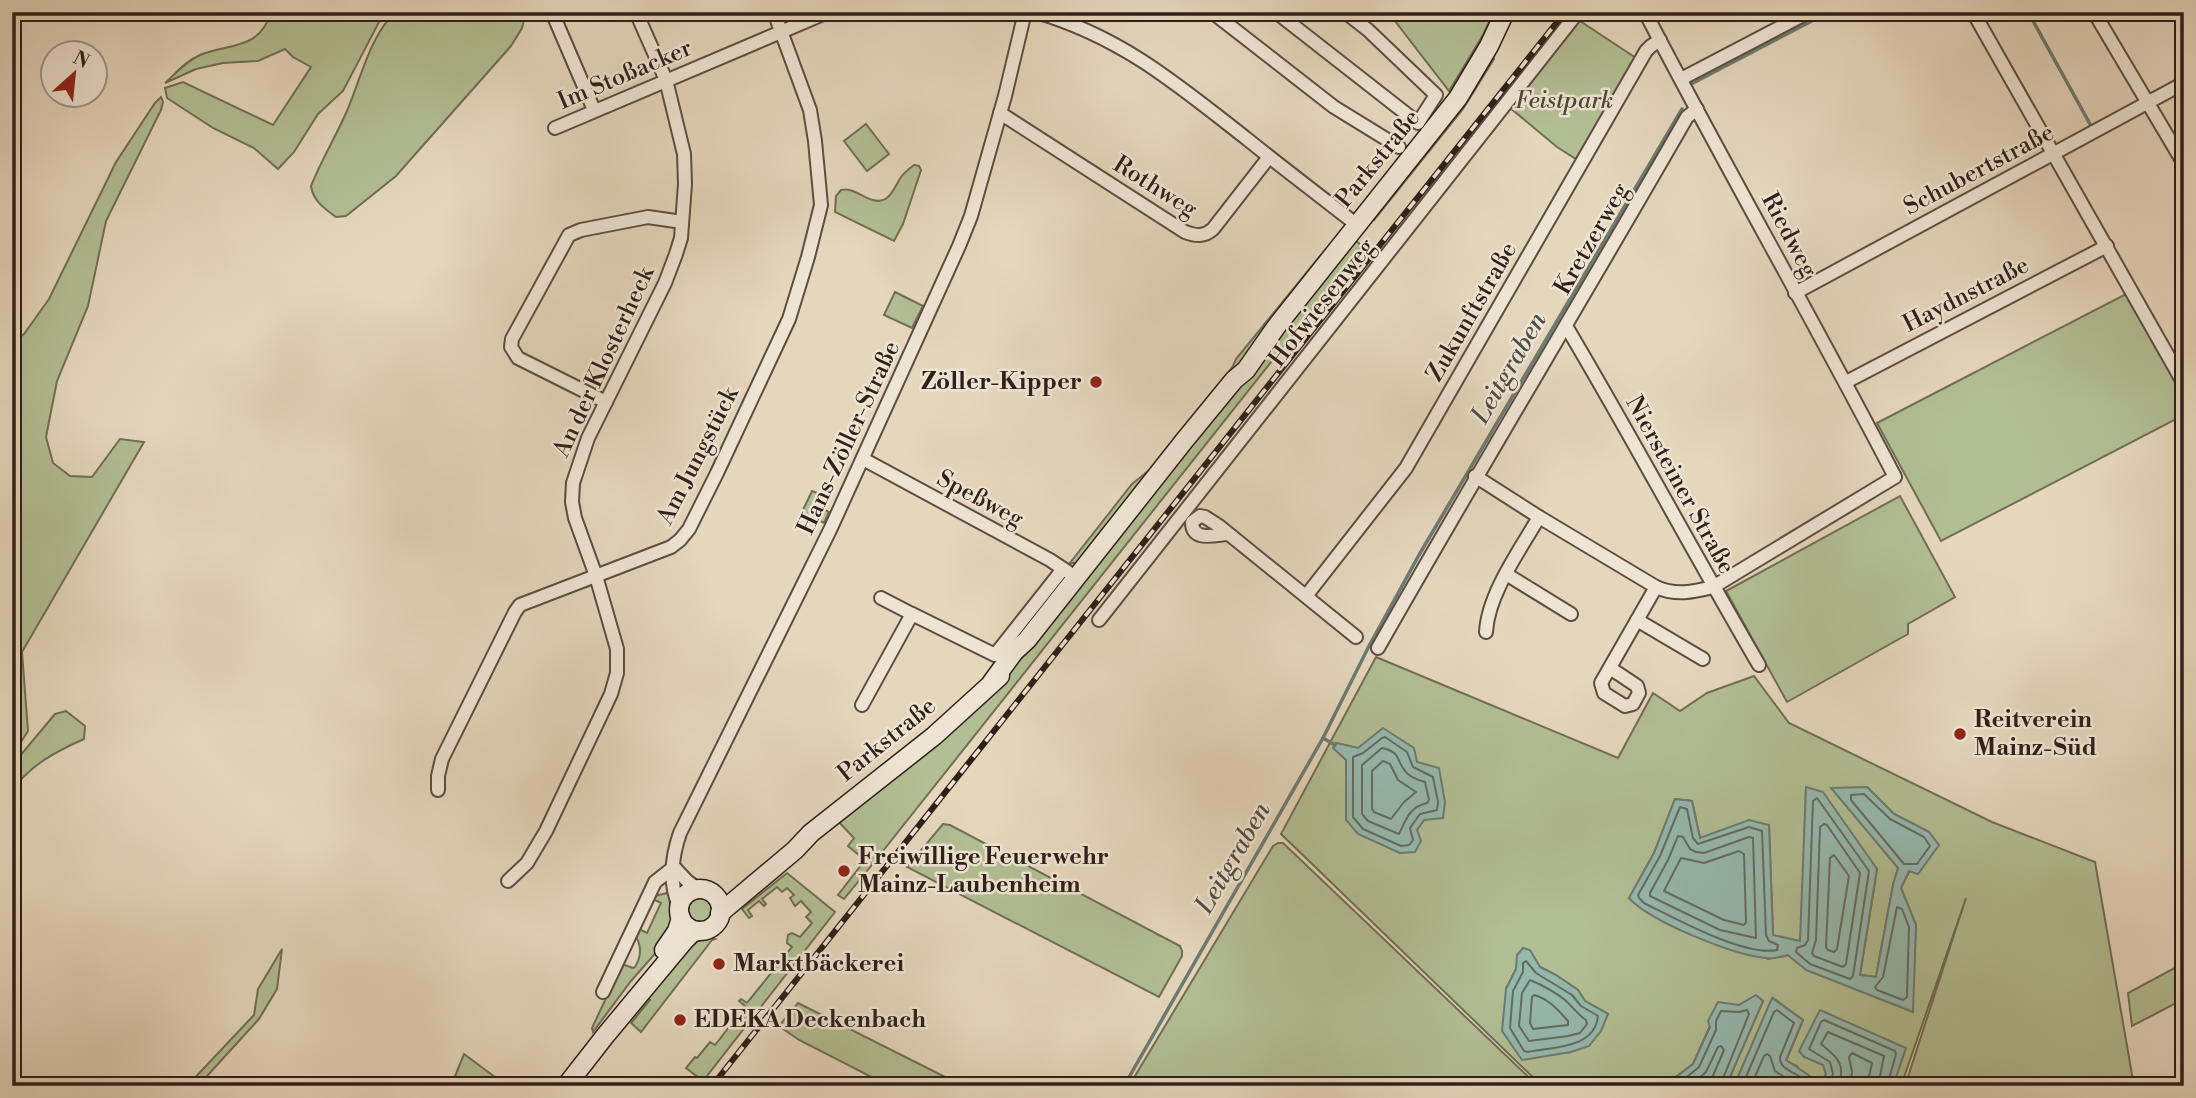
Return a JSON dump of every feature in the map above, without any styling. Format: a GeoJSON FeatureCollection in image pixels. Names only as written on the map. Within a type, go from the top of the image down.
{"type":"FeatureCollection","features":[{"type":"Feature","properties":{"kind":"main road","name":"Parkstraße"},"geometry":{"type":"LineString","coordinates":[[720,913],[795,850],[811,833],[934,736],[1005,673],[1070,574],[1234,380],[1246,370],[1276,327],[1458,98],[1489,46],[1505,12]]}},
{"type":"Feature","properties":{"kind":"main road","name":"Parkstraße"},"geometry":{"type":"LineString","coordinates":[[705,891],[737,885],[790,845],[811,833]]}},
{"type":"Feature","properties":{"kind":"main road"},"geometry":{"type":"LineString","coordinates":[[705,891],[720,904],[720,913],[712,926],[692,933],[684,941],[566,1086],[599,1031],[671,942],[688,893],[705,891]]}},
{"type":"Feature","properties":{"kind":"main road"},"geometry":{"type":"LineString","coordinates":[[680,912],[688,927],[698,931]]}},
{"type":"Feature","properties":{"kind":"street"},"geometry":{"type":"LineString","coordinates":[[552,12],[594,110]]}},
{"type":"Feature","properties":{"kind":"street","name":"An der Klosterheck"},"geometry":{"type":"LineString","coordinates":[[508,881],[527,863],[546,831],[614,684],[618,660],[596,576],[575,518],[573,483],[583,450],[676,254],[685,184],[684,154],[666,80],[636,12]]}},
{"type":"Feature","properties":{"kind":"street","name":"Am Jungstück"},"geometry":{"type":"LineString","coordinates":[[438,790],[442,759],[515,612],[527,601],[671,547],[681,540],[718,473],[789,319],[821,205],[816,141],[810,110],[774,12]]}},
{"type":"Feature","properties":{"kind":"street","name":"Im Stoßacker"},"geometry":{"type":"LineString","coordinates":[[555,128],[828,12]]}},
{"type":"Feature","properties":{"kind":"street","name":"Hans-Zöller-Straße"},"geometry":{"type":"LineString","coordinates":[[680,912],[673,888],[674,852],[680,833],[830,530],[960,246],[1000,113],[1025,12]]}},
{"type":"Feature","properties":{"kind":"street"},"geometry":{"type":"LineString","coordinates":[[1037,12],[1064,20],[1136,55],[1180,86],[1357,225]]}},
{"type":"Feature","properties":{"kind":"street"},"geometry":{"type":"LineString","coordinates":[[1212,12],[1334,107],[1399,147]]}},
{"type":"Feature","properties":{"kind":"street"},"geometry":{"type":"LineString","coordinates":[[1276,12],[1418,123],[1436,96],[1368,30],[1345,12]]}},
{"type":"Feature","properties":{"kind":"street","name":"Hofwiesenweg"},"geometry":{"type":"LineString","coordinates":[[1099,620],[1191,514],[1578,12]]}},
{"type":"Feature","properties":{"kind":"street","name":"Riedweg"},"geometry":{"type":"LineString","coordinates":[[1645,12],[1895,477],[1713,587]]}},
{"type":"Feature","properties":{"kind":"street"},"geometry":{"type":"LineString","coordinates":[[1681,79],[1809,12]]}},
{"type":"Feature","properties":{"kind":"street"},"geometry":{"type":"LineString","coordinates":[[1973,12],[2184,384]]}},
{"type":"Feature","properties":{"kind":"street"},"geometry":{"type":"LineString","coordinates":[[2094,12],[2184,164]]}},
{"type":"Feature","properties":{"kind":"street","name":"Zukunftstraße"},"geometry":{"type":"LineString","coordinates":[[1306,596],[1406,468],[1646,51],[1660,40]]}},
{"type":"Feature","properties":{"kind":"street","name":"Schubertstraße"},"geometry":{"type":"LineString","coordinates":[[1795,293],[2184,83]]}},
{"type":"Feature","properties":{"kind":"street","name":"Kretzerweg"},"geometry":{"type":"LineString","coordinates":[[1378,648],[1475,476],[1687,117],[1697,109]]}},
{"type":"Feature","properties":{"kind":"street","name":"Rothweg"},"geometry":{"type":"LineString","coordinates":[[1000,113],[1185,232],[1194,235],[1204,236],[1213,229],[1269,157]]}},
{"type":"Feature","properties":{"kind":"street"},"geometry":{"type":"LineString","coordinates":[[606,402],[517,358],[511,346],[512,339],[569,235],[581,230],[648,217],[682,222]]}},
{"type":"Feature","properties":{"kind":"street","name":"Haydnstraße"},"geometry":{"type":"LineString","coordinates":[[1846,382],[2107,246]]}},
{"type":"Feature","properties":{"kind":"street","name":"Niersteiner Straße"},"geometry":{"type":"LineString","coordinates":[[1566,326],[1759,665]]}},
{"type":"Feature","properties":{"kind":"street","name":"Speßweg"},"geometry":{"type":"LineString","coordinates":[[863,459],[1050,560],[1070,574]]}},
{"type":"Feature","properties":{"kind":"street"},"geometry":{"type":"LineString","coordinates":[[1475,476],[1656,587],[1667,592],[1684,593],[1713,587]]}},
{"type":"Feature","properties":{"kind":"street"},"geometry":{"type":"LineString","coordinates":[[1191,514],[1191,526],[1196,534],[1228,534],[1356,637]]}},
{"type":"Feature","properties":{"kind":"street"},"geometry":{"type":"LineString","coordinates":[[1486,632],[1490,609],[1506,574],[1539,517]]}},
{"type":"Feature","properties":{"kind":"street"},"geometry":{"type":"LineString","coordinates":[[881,598],[995,656],[1070,574]]}},
{"type":"Feature","properties":{"kind":"street"},"geometry":{"type":"LineString","coordinates":[[1506,574],[1571,614]]}},
{"type":"Feature","properties":{"kind":"street"},"geometry":{"type":"LineString","coordinates":[[1610,668],[1656,587]]}},
{"type":"Feature","properties":{"kind":"street"},"geometry":{"type":"LineString","coordinates":[[862,705],[912,614]]}},
{"type":"Feature","properties":{"kind":"street"},"geometry":{"type":"LineString","coordinates":[[1637,620],[1703,659]]}},
{"type":"Feature","properties":{"kind":"street"},"geometry":{"type":"LineString","coordinates":[[603,992],[656,882],[674,867],[705,891]]}},
{"type":"Feature","properties":{"kind":"green space"},"geometry":{"type":"Polygon","coordinates":[[[271,12],[390,12],[379,22],[343,91],[318,114],[294,152],[278,169],[254,148],[213,128],[167,98],[165,88],[183,82],[273,125],[311,67],[285,49],[258,61],[223,63],[196,69],[165,83],[200,55],[252,39],[266,24],[271,12]]]}},
{"type":"Feature","properties":{"kind":"green space"},"geometry":{"type":"Polygon","coordinates":[[[396,12],[526,12],[522,28],[511,46],[396,176],[346,216],[336,217],[317,200],[311,186],[346,113],[372,45],[396,12]]]}},
{"type":"Feature","properties":{"kind":"green space"},"geometry":{"type":"Polygon","coordinates":[[[1388,12],[1494,12],[1449,91],[1388,12]]]}},
{"type":"Feature","properties":{"kind":"green space","name":"Feistpark"},"geometry":{"type":"Polygon","coordinates":[[[1577,19],[1636,58],[1576,159],[1557,147],[1509,107],[1577,19]]]}},
{"type":"Feature","properties":{"kind":"green space"},"geometry":{"type":"Polygon","coordinates":[[[1492,55],[1494,59],[1463,109],[1374,220],[1371,217],[1492,55]]]}},
{"type":"Feature","properties":{"kind":"green space"},"geometry":{"type":"Polygon","coordinates":[[[161,97],[161,110],[106,221],[88,306],[57,381],[46,437],[53,463],[70,476],[92,477],[120,439],[144,442],[22,652],[28,731],[21,742],[12,676],[12,343],[24,334],[49,299],[116,162],[161,97]]]}},
{"type":"Feature","properties":{"kind":"green space"},"geometry":{"type":"Polygon","coordinates":[[[866,124],[889,154],[867,171],[844,141],[866,124]]]}},
{"type":"Feature","properties":{"kind":"green space"},"geometry":{"type":"Polygon","coordinates":[[[914,165],[921,170],[903,224],[894,241],[835,212],[836,196],[841,190],[853,191],[873,200],[883,200],[914,165]]]}},
{"type":"Feature","properties":{"kind":"green space"},"geometry":{"type":"Polygon","coordinates":[[[1353,238],[1362,246],[1352,260],[871,866],[844,899],[838,895],[865,860],[848,846],[854,838],[837,820],[939,738],[1353,238]]]}},
{"type":"Feature","properties":{"kind":"green space"},"geometry":{"type":"Polygon","coordinates":[[[1320,256],[1320,263],[1187,429],[1181,431],[1236,359],[1320,256]]]}},
{"type":"Feature","properties":{"kind":"green space"},"geometry":{"type":"Polygon","coordinates":[[[895,292],[923,306],[912,328],[884,315],[895,292]]]}},
{"type":"Feature","properties":{"kind":"green space"},"geometry":{"type":"Polygon","coordinates":[[[2126,294],[2184,397],[2184,415],[1941,541],[1877,423],[2126,294]]]}},
{"type":"Feature","properties":{"kind":"green space"},"geometry":{"type":"Polygon","coordinates":[[[1152,468],[1077,563],[1070,563],[1132,484],[1152,468]]]}},
{"type":"Feature","properties":{"kind":"green space"},"geometry":{"type":"Polygon","coordinates":[[[812,491],[820,494],[815,505],[829,512],[824,523],[802,512],[812,491]]]}},
{"type":"Feature","properties":{"kind":"green space"},"geometry":{"type":"Polygon","coordinates":[[[1900,496],[1955,597],[1908,624],[1908,634],[1787,702],[1726,591],[1900,496]]]}},
{"type":"Feature","properties":{"kind":"green space"},"geometry":{"type":"Polygon","coordinates":[[[1376,657],[1618,758],[1653,693],[1680,711],[1707,693],[1754,676],[1789,723],[1992,822],[2095,862],[2134,1086],[1905,1086],[1966,898],[1901,1086],[1893,1086],[1905,1048],[1817,1061],[1823,1065],[1826,1074],[1821,1086],[1810,1086],[1797,1066],[1786,1061],[1803,1020],[1773,998],[1734,1086],[1726,1086],[1763,1001],[1756,996],[1710,1026],[1693,1064],[1676,1077],[1672,1086],[1542,1086],[1281,834],[1376,657]],[[1336,743],[1334,748],[1346,760],[1346,778],[1382,844],[1400,853],[1424,820],[1424,765],[1336,743]],[[1867,787],[1898,868],[1876,977],[1860,975],[1877,869],[1806,788],[1801,941],[1773,936],[1769,825],[1700,838],[1692,801],[1675,799],[1654,853],[1629,898],[1768,959],[1788,955],[1807,970],[1912,1011],[1916,925],[1901,888],[1929,832],[1894,814],[1867,787]],[[1540,967],[1516,969],[1506,989],[1553,1054],[1571,1052],[1608,1014],[1585,1001],[1578,990],[1540,967]]]}},
{"type":"Feature","properties":{"kind":"green space"},"geometry":{"type":"Polygon","coordinates":[[[66,711],[85,726],[84,739],[45,760],[12,790],[12,760],[20,756],[55,714],[66,711]]]}},
{"type":"Feature","properties":{"kind":"green space"},"geometry":{"type":"Polygon","coordinates":[[[943,824],[950,825],[1180,946],[1182,956],[1159,997],[907,867],[943,824]]]}},
{"type":"Feature","properties":{"kind":"green space"},"geometry":{"type":"Polygon","coordinates":[[[1283,843],[1538,1086],[1129,1086],[1273,846],[1283,843]]]}},
{"type":"Feature","properties":{"kind":"green space"},"geometry":{"type":"Polygon","coordinates":[[[787,873],[835,912],[703,1081],[686,1068],[710,1042],[715,1045],[733,1022],[728,1016],[730,1014],[736,1018],[745,1006],[739,1001],[741,999],[747,1003],[792,947],[787,943],[788,935],[792,933],[800,937],[812,923],[806,917],[811,912],[801,901],[795,906],[790,898],[794,895],[787,888],[782,892],[777,887],[762,899],[766,904],[764,906],[759,901],[748,910],[752,916],[749,918],[742,909],[787,873]]]}},
{"type":"Feature","properties":{"kind":"green space"},"geometry":{"type":"Polygon","coordinates":[[[671,892],[675,917],[668,939],[631,981],[593,1032],[592,1028],[622,964],[633,968],[637,963],[640,956],[636,937],[639,929],[647,933],[661,903],[653,899],[671,892]]]}},
{"type":"Feature","properties":{"kind":"green space"},"geometry":{"type":"Polygon","coordinates":[[[699,897],[708,901],[712,910],[708,919],[699,923],[690,919],[686,910],[690,901],[699,897]]]}},
{"type":"Feature","properties":{"kind":"green space"},"geometry":{"type":"Polygon","coordinates":[[[703,934],[715,939],[641,1032],[631,1023],[650,1000],[647,998],[689,939],[703,934]]]}},
{"type":"Feature","properties":{"kind":"green space"},"geometry":{"type":"Polygon","coordinates":[[[282,949],[277,989],[259,1019],[198,1086],[187,1086],[254,1015],[258,989],[282,949]]]}},
{"type":"Feature","properties":{"kind":"green space"},"geometry":{"type":"Polygon","coordinates":[[[2184,963],[2184,999],[2132,1026],[2128,993],[2184,963]]]}},
{"type":"Feature","properties":{"kind":"green space"},"geometry":{"type":"Polygon","coordinates":[[[798,1003],[963,1086],[889,1086],[799,1040],[779,1026],[798,1003]]]}},
{"type":"Feature","properties":{"kind":"green space"},"geometry":{"type":"Polygon","coordinates":[[[464,1054],[507,1086],[451,1086],[464,1054]]]}},
{"type":"Feature","properties":{"kind":"water"},"geometry":{"type":"Polygon","coordinates":[[[1383,728],[1414,748],[1417,762],[1439,768],[1445,802],[1443,818],[1424,820],[1417,830],[1421,841],[1415,852],[1400,853],[1358,834],[1346,820],[1346,760],[1333,748],[1337,743],[1358,748],[1383,728]]]}},
{"type":"Feature","properties":{"kind":"water"},"geometry":{"type":"Polygon","coordinates":[[[1806,787],[1823,792],[1877,869],[1860,975],[1876,977],[1898,868],[1831,788],[1867,787],[1894,814],[1929,832],[1939,845],[1918,874],[1909,871],[1901,888],[1916,925],[1913,1012],[1806,970],[1788,955],[1771,958],[1752,956],[1693,936],[1655,917],[1629,898],[1654,853],[1675,799],[1692,801],[1700,838],[1749,820],[1769,825],[1773,935],[1800,941],[1806,787]]]}},
{"type":"Feature","properties":{"kind":"water"},"geometry":{"type":"Polygon","coordinates":[[[1523,948],[1530,950],[1540,967],[1578,990],[1585,1001],[1608,1014],[1601,1031],[1589,1046],[1571,1052],[1522,1060],[1502,1031],[1506,989],[1516,969],[1517,955],[1523,948]]]}},
{"type":"Feature","properties":{"kind":"water"},"geometry":{"type":"Polygon","coordinates":[[[1756,995],[1763,1001],[1726,1086],[1672,1086],[1676,1077],[1693,1064],[1710,1027],[1708,1021],[1718,1002],[1739,1005],[1756,995]]]}},
{"type":"Feature","properties":{"kind":"water"},"geometry":{"type":"Polygon","coordinates":[[[1772,998],[1803,1020],[1786,1060],[1810,1076],[1810,1086],[1734,1086],[1772,998]]]}},
{"type":"Feature","properties":{"kind":"water"},"geometry":{"type":"Polygon","coordinates":[[[1820,1010],[1906,1048],[1893,1086],[1821,1086],[1826,1074],[1823,1065],[1804,1057],[1799,1051],[1820,1010]]]}},
{"type":"Feature","properties":{"kind":"waterway","name":"Leitgraben"},"geometry":{"type":"LineString","coordinates":[[1693,83],[1829,12]]}},
{"type":"Feature","properties":{"kind":"waterway"},"geometry":{"type":"LineString","coordinates":[[2028,12],[2090,124]]}},
{"type":"Feature","properties":{"kind":"waterway","name":"Leitgraben"},"geometry":{"type":"LineString","coordinates":[[1124,1086],[1323,738],[1419,555],[1682,109]]}},
{"type":"Feature","properties":{"kind":"waterway"},"geometry":{"type":"LineString","coordinates":[[1323,738],[1335,745]]}},
{"type":"Feature","properties":{"kind":"railway"},"geometry":{"type":"LineString","coordinates":[[712,1086],[1565,12]]}},
{"type":"Feature","properties":{"kind":"place","name":"Zöller-Kipper"},"geometry":{"type":"Point","coordinates":[1096,382]}},
{"type":"Feature","properties":{"kind":"place","name":"Reitverein Mainz-Süd"},"geometry":{"type":"Point","coordinates":[1960,734]}},
{"type":"Feature","properties":{"kind":"place","name":"Freiwillige Feuerwehr Mainz-Laubenheim"},"geometry":{"type":"Point","coordinates":[844,871]}},
{"type":"Feature","properties":{"kind":"place","name":"Marktbäckerei"},"geometry":{"type":"Point","coordinates":[719,964]}},
{"type":"Feature","properties":{"kind":"place","name":"EDEKA Deckenbach"},"geometry":{"type":"Point","coordinates":[680,1020]}}]}
